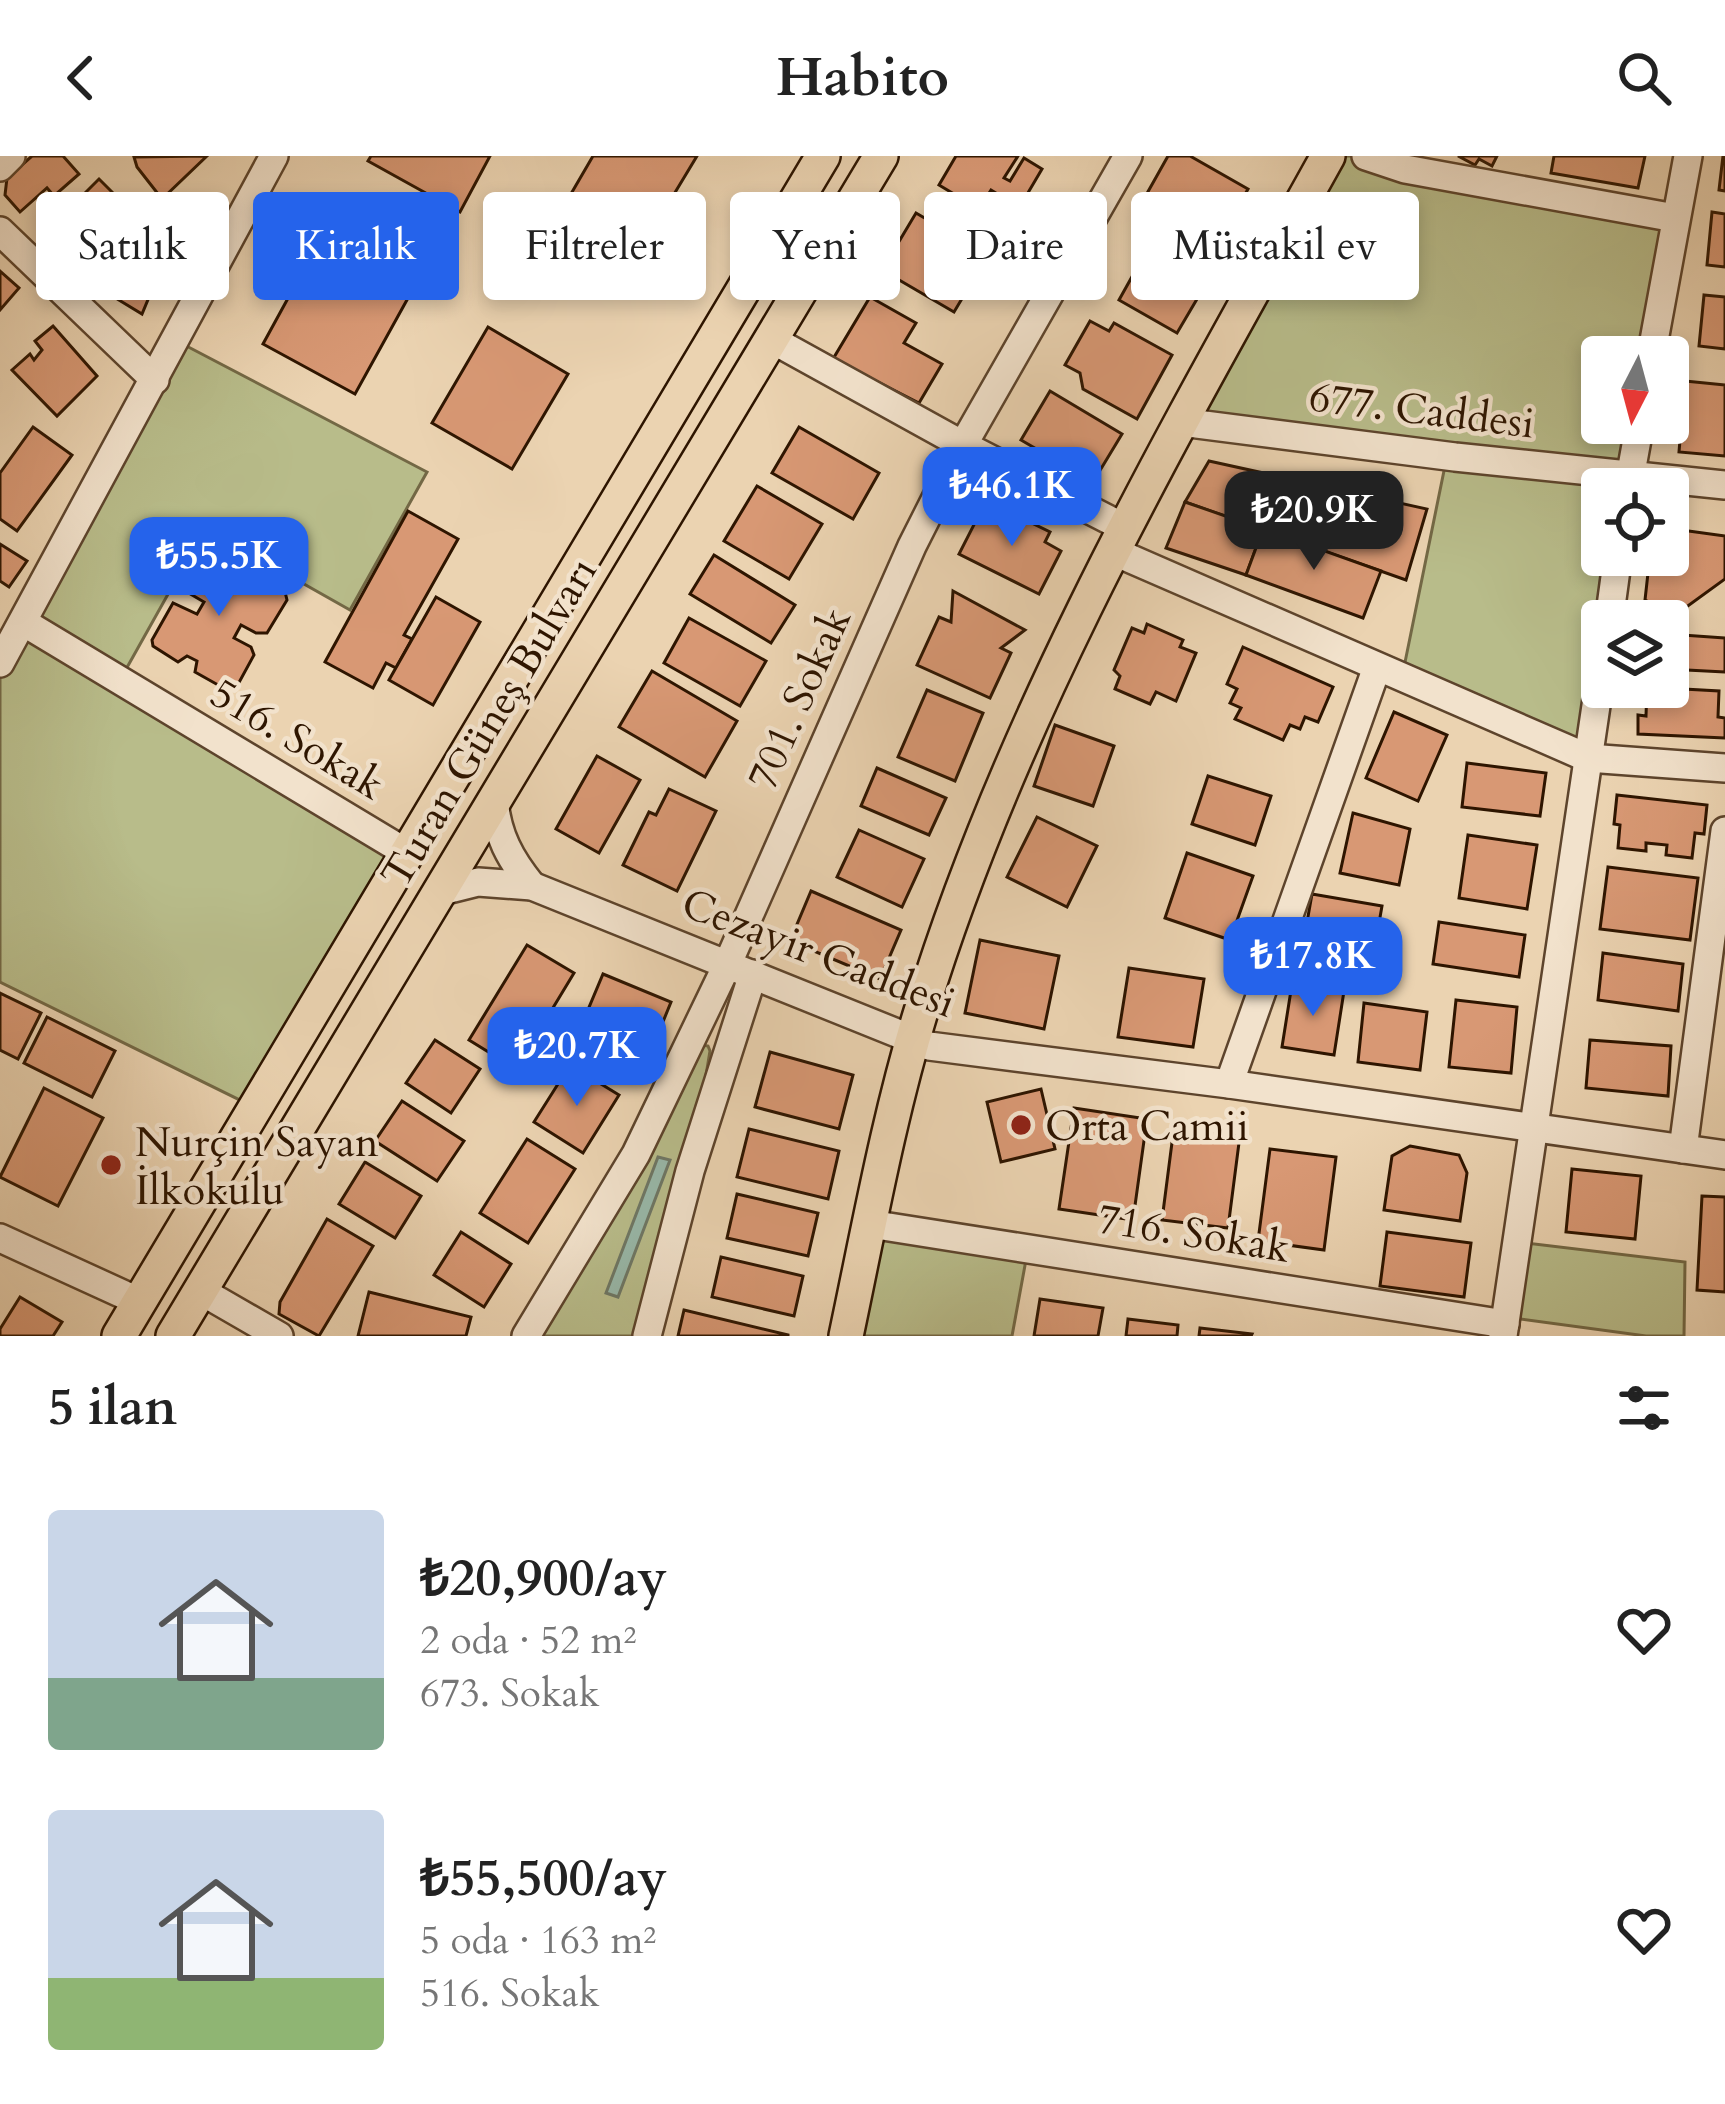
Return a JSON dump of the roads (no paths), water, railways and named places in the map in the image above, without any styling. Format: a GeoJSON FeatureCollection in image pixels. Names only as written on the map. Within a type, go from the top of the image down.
{"type":"FeatureCollection","features":[{"type":"Feature","properties":{"kind":"main road","name":"Turan Güneş Bulvarı"},"geometry":{"type":"LineString","coordinates":[[119,1336],[823,156]]}},
{"type":"Feature","properties":{"kind":"main road","name":"Turan Güneş Bulvarı"},"geometry":{"type":"LineString","coordinates":[[173,1336],[881,156]]}},
{"type":"Feature","properties":{"kind":"main road"},"geometry":{"type":"LineString","coordinates":[[846,1336],[913,1042],[941,951],[1029,729],[1181,422],[1326,157]]}},
{"type":"Feature","properties":{"kind":"street"},"geometry":{"type":"LineString","coordinates":[[0,167],[11,156]]}},
{"type":"Feature","properties":{"kind":"street"},"geometry":{"type":"LineString","coordinates":[[0,663],[274,156]]}},
{"type":"Feature","properties":{"kind":"street","name":"701. Sokak"},"geometry":{"type":"LineString","coordinates":[[740,969],[912,546],[963,445],[1128,156]]}},
{"type":"Feature","properties":{"kind":"street"},"geometry":{"type":"LineString","coordinates":[[1366,156],[1405,169],[1675,218]]}},
{"type":"Feature","properties":{"kind":"street"},"geometry":{"type":"LineString","coordinates":[[1655,336],[1688,156]]}},
{"type":"Feature","properties":{"kind":"street"},"geometry":{"type":"LineString","coordinates":[[0,231],[154,380]]}},
{"type":"Feature","properties":{"kind":"street"},"geometry":{"type":"LineString","coordinates":[[771,339],[963,445],[1121,540],[1377,667],[1588,758],[1725,768]]}},
{"type":"Feature","properties":{"kind":"street","name":"677. Caddesi"},"geometry":{"type":"LineString","coordinates":[[1181,422],[1581,476]]}},
{"type":"Feature","properties":{"kind":"street","name":"677. Caddesi"},"geometry":{"type":"LineString","coordinates":[[1689,484],[1725,485]]}},
{"type":"Feature","properties":{"kind":"street","name":"516. Sokak"},"geometry":{"type":"LineString","coordinates":[[23,622],[407,853]]}},
{"type":"Feature","properties":{"kind":"street"},"geometry":{"type":"LineString","coordinates":[[1229,1084],[1377,667]]}},
{"type":"Feature","properties":{"kind":"street"},"geometry":{"type":"LineString","coordinates":[[1504,1330],[1595,708]]}},
{"type":"Feature","properties":{"kind":"street"},"geometry":{"type":"LineString","coordinates":[[494,800],[496,828],[532,886]]}},
{"type":"Feature","properties":{"kind":"street"},"geometry":{"type":"LineString","coordinates":[[1683,1149],[1725,831]]}},
{"type":"Feature","properties":{"kind":"street","name":"Cezayir Caddesi"},"geometry":{"type":"LineString","coordinates":[[438,892],[478,882],[532,886],[913,1042],[1725,1155]]}},
{"type":"Feature","properties":{"kind":"street"},"geometry":{"type":"LineString","coordinates":[[534,1331],[740,969]]}},
{"type":"Feature","properties":{"kind":"street"},"geometry":{"type":"LineString","coordinates":[[647,1336],[740,969]]}},
{"type":"Feature","properties":{"kind":"street","name":"716. Sokak"},"geometry":{"type":"LineString","coordinates":[[869,1224],[1504,1330]]}},
{"type":"Feature","properties":{"kind":"street"},"geometry":{"type":"LineString","coordinates":[[0,1238],[140,1302]]}},
{"type":"Feature","properties":{"kind":"street"},"geometry":{"type":"LineString","coordinates":[[201,1291],[279,1336]]}},
{"type":"Feature","properties":{"kind":"place","name":"Orta Camii"},"geometry":{"type":"Point","coordinates":[1021,1125]}},
{"type":"Feature","properties":{"kind":"place","name":"Nurçin Sayan İlkokulu"},"geometry":{"type":"Point","coordinates":[111,1165]}}]}
